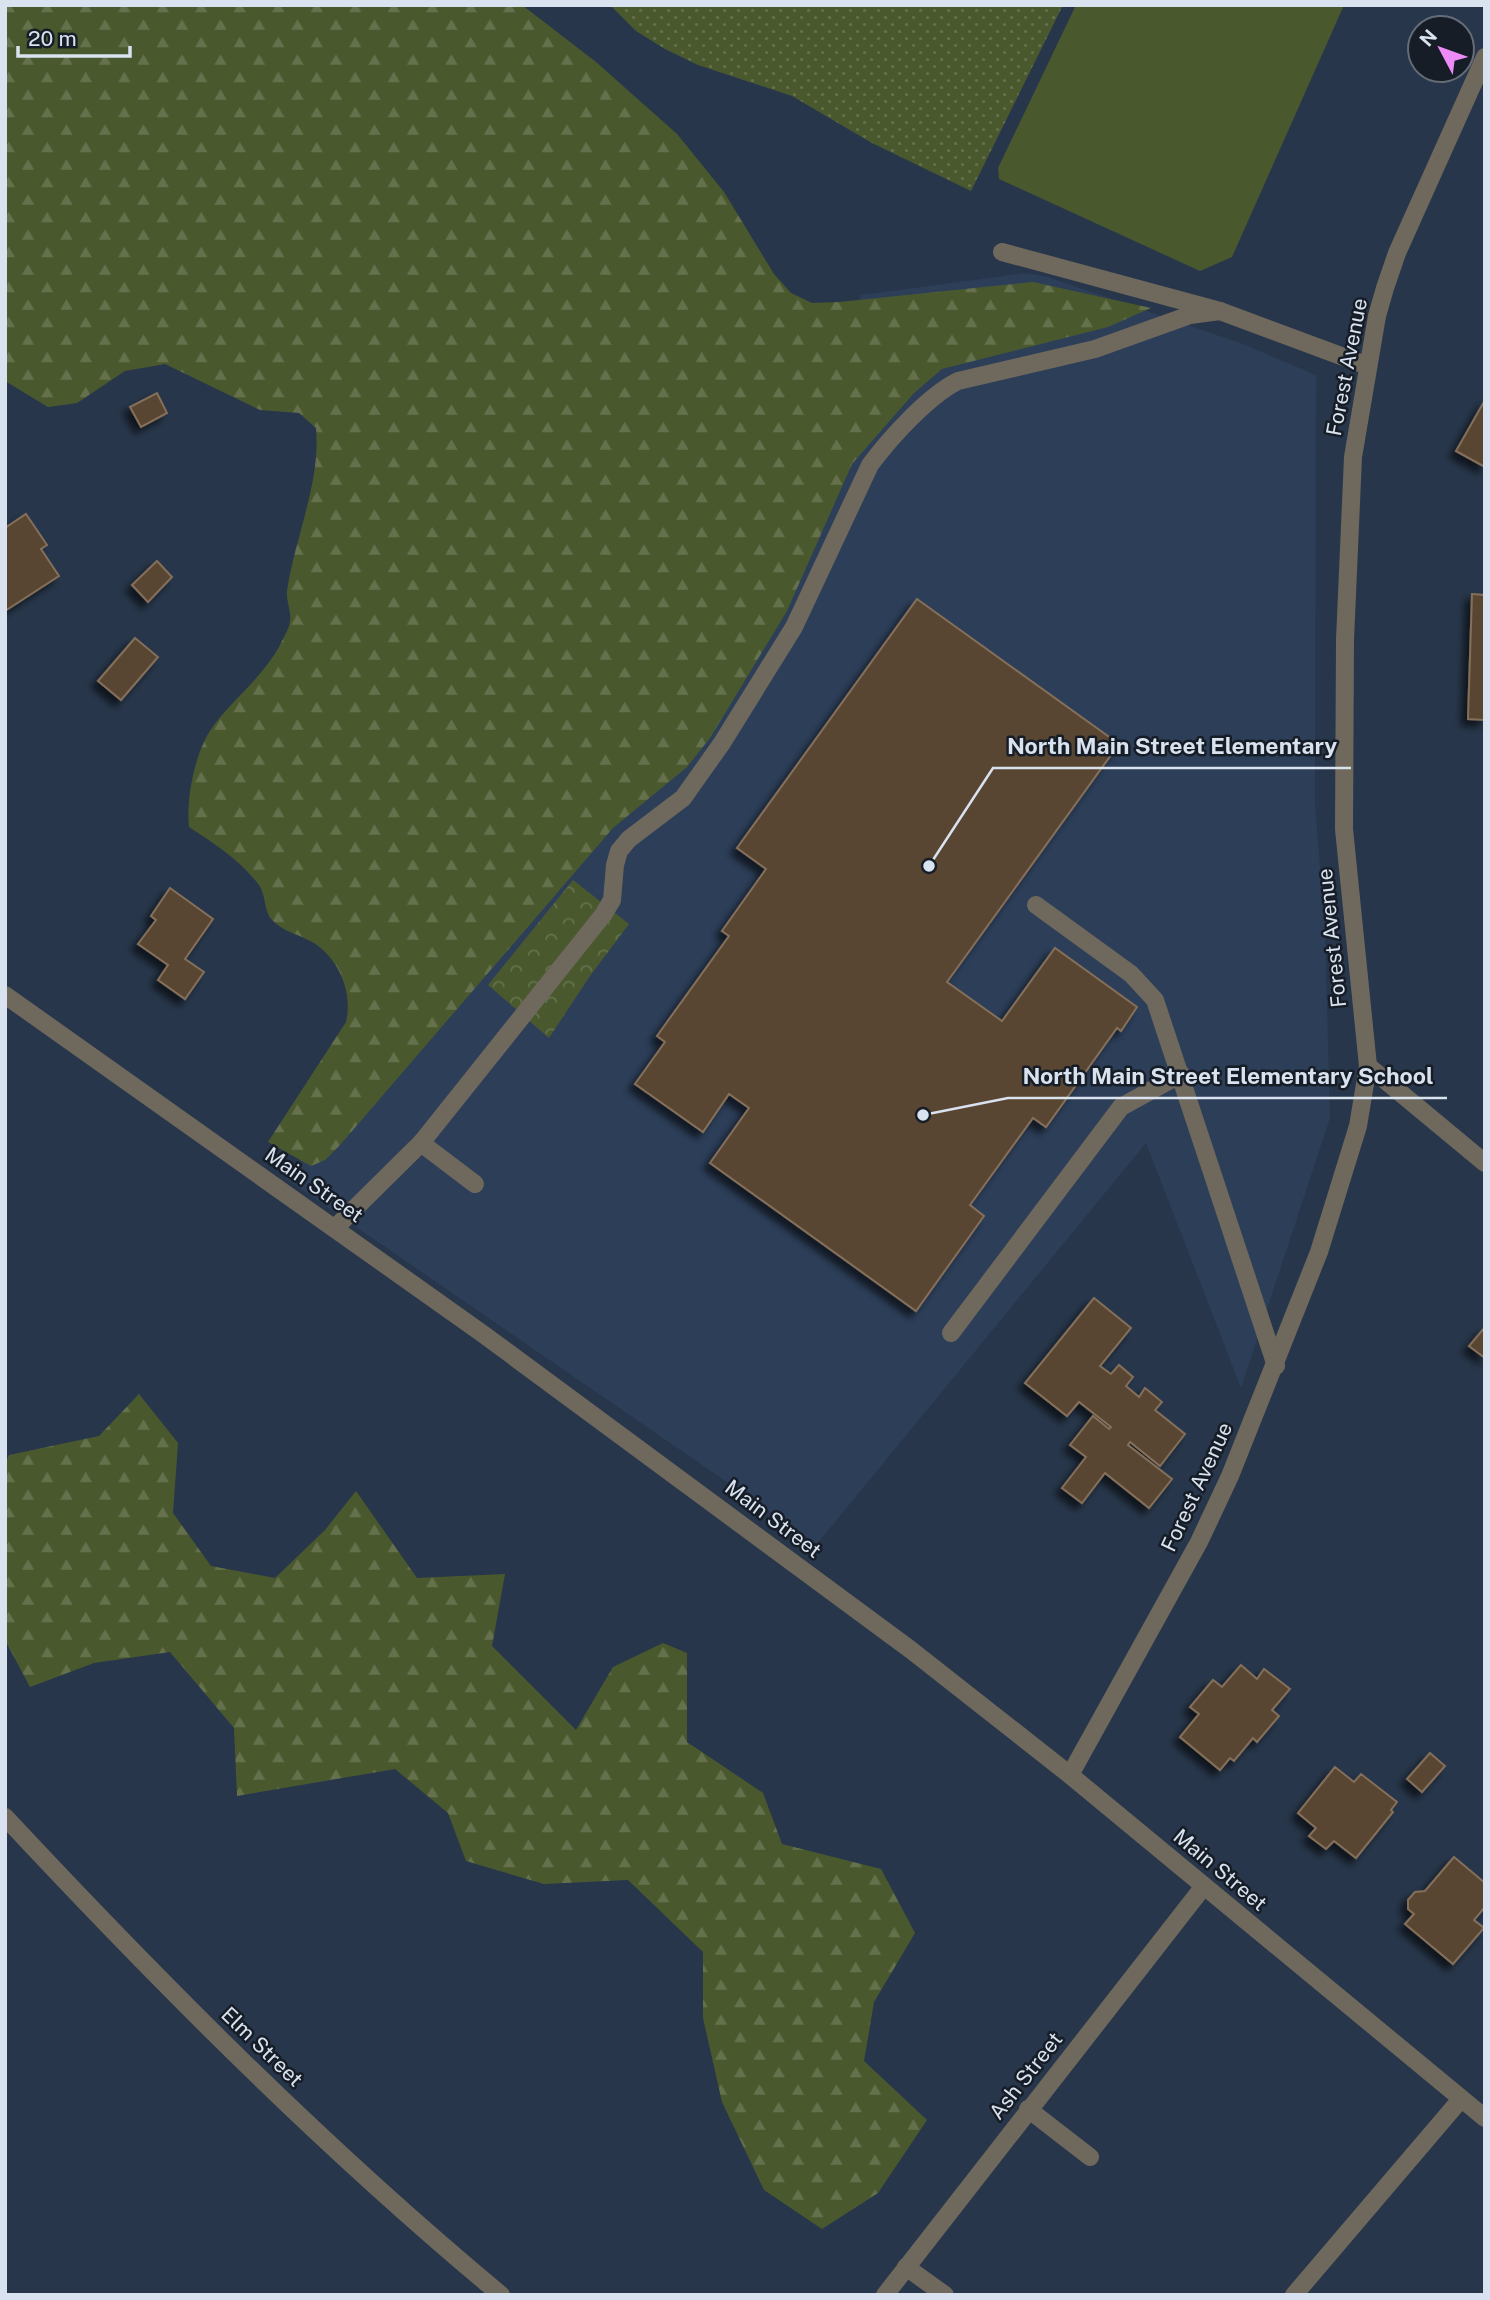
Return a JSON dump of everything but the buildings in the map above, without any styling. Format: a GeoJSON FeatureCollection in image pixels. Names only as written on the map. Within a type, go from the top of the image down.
{"type":"FeatureCollection","features":[{"type":"Feature","properties":{"kind":"street","name":"Forest Avenue"},"geometry":{"type":"LineString","coordinates":[[1070,1775],[1205,1529],[1276,1366],[1319,1252],[1358,1126],[1368,1066],[1344,829],[1345,640],[1353,467],[1377,316],[1397,253],[1485,57]]}},
{"type":"Feature","properties":{"kind":"street"},"geometry":{"type":"LineString","coordinates":[[1002,252],[1220,312],[1368,366]]}},
{"type":"Feature","properties":{"kind":"street"},"geometry":{"type":"LineString","coordinates":[[335,1228],[421,1143],[567,964],[610,906],[614,892],[615,865],[623,846],[671,810],[710,761],[794,627],[864,477],[885,447],[943,389],[958,381],[1096,349],[1190,315],[1220,312]]}},
{"type":"Feature","properties":{"kind":"street"},"geometry":{"type":"LineString","coordinates":[[1036,905],[1146,988],[1155,1000],[1276,1366]]}},
{"type":"Feature","properties":{"kind":"street","name":"Main Street"},"geometry":{"type":"LineString","coordinates":[[5,995],[335,1228],[755,1534],[1070,1775],[1485,2118]]}},
{"type":"Feature","properties":{"kind":"street"},"geometry":{"type":"LineString","coordinates":[[1368,1066],[1485,1163]]}},
{"type":"Feature","properties":{"kind":"street"},"geometry":{"type":"LineString","coordinates":[[951,1334],[1093,1140],[1121,1107],[1181,1074]]}},
{"type":"Feature","properties":{"kind":"street"},"geometry":{"type":"LineString","coordinates":[[421,1143],[475,1184]]}},
{"type":"Feature","properties":{"kind":"street","name":"Elm Street"},"geometry":{"type":"LineString","coordinates":[[5,1817],[261,2079],[424,2231],[501,2295]]}},
{"type":"Feature","properties":{"kind":"street","name":"Ash Street"},"geometry":{"type":"LineString","coordinates":[[885,2295],[1204,1886]]}},
{"type":"Feature","properties":{"kind":"street"},"geometry":{"type":"LineString","coordinates":[[1294,2295],[1461,2099]]}},
{"type":"Feature","properties":{"kind":"street"},"geometry":{"type":"LineString","coordinates":[[1028,2109],[1090,2157]]}},
{"type":"Feature","properties":{"kind":"street"},"geometry":{"type":"LineString","coordinates":[[906,2267],[945,2295]]}},
{"type":"Feature","properties":{"kind":"shaded area"},"geometry":{"type":"Polygon","coordinates":[[[1026,273],[1048,277],[1243,344],[1316,375],[1315,806],[1325,927],[1330,1118],[1241,1388],[1146,1143],[817,1544],[285,1178],[713,653],[861,295],[1026,273]]]}},
{"type":"Feature","properties":{"kind":"green space"},"geometry":{"type":"Polygon","coordinates":[[[5,5],[522,5],[596,62],[677,134],[724,192],[774,274],[791,293],[812,303],[839,302],[1033,282],[1151,308],[1108,327],[942,369],[914,393],[852,464],[787,611],[710,738],[687,767],[613,828],[340,1145],[325,1160],[311,1166],[268,1142],[346,1022],[346,989],[337,968],[323,950],[309,940],[281,928],[272,920],[259,885],[252,876],[218,846],[189,827],[188,815],[193,774],[207,735],[265,668],[289,625],[287,591],[315,469],[316,428],[299,413],[260,410],[165,364],[125,371],[77,403],[48,407],[5,381],[5,5]]]}},
{"type":"Feature","properties":{"kind":"green space"},"geometry":{"type":"Polygon","coordinates":[[[610,5],[1063,5],[971,191],[872,143],[792,96],[698,65],[665,49],[636,31],[610,5]]]}},
{"type":"Feature","properties":{"kind":"green space"},"geometry":{"type":"Polygon","coordinates":[[[1076,5],[1344,5],[1232,257],[1200,271],[999,179],[998,168],[1076,5]]]}},
{"type":"Feature","properties":{"kind":"green space"},"geometry":{"type":"Polygon","coordinates":[[[573,880],[629,924],[549,1038],[488,985],[573,880]]]}},
{"type":"Feature","properties":{"kind":"green space"},"geometry":{"type":"Polygon","coordinates":[[[139,1394],[178,1443],[173,1513],[211,1566],[275,1578],[325,1530],[356,1491],[417,1578],[505,1574],[492,1646],[576,1730],[613,1667],[663,1643],[687,1653],[687,1742],[763,1793],[782,1844],[881,1869],[915,1933],[874,2002],[864,2061],[927,2120],[878,2193],[822,2229],[764,2190],[722,2102],[703,2018],[703,1952],[628,1880],[544,1884],[466,1861],[448,1813],[395,1769],[237,1796],[234,1728],[170,1652],[94,1663],[30,1687],[5,1640],[5,1465],[9,1455],[99,1436],[139,1394]]]}},
{"type":"Feature","properties":{"kind":"place","name":"North Main Street Elementary"},"geometry":{"type":"Point","coordinates":[929,866]}},
{"type":"Feature","properties":{"kind":"place","name":"North Main Street Elementary School"},"geometry":{"type":"Point","coordinates":[923,1115]}}]}
